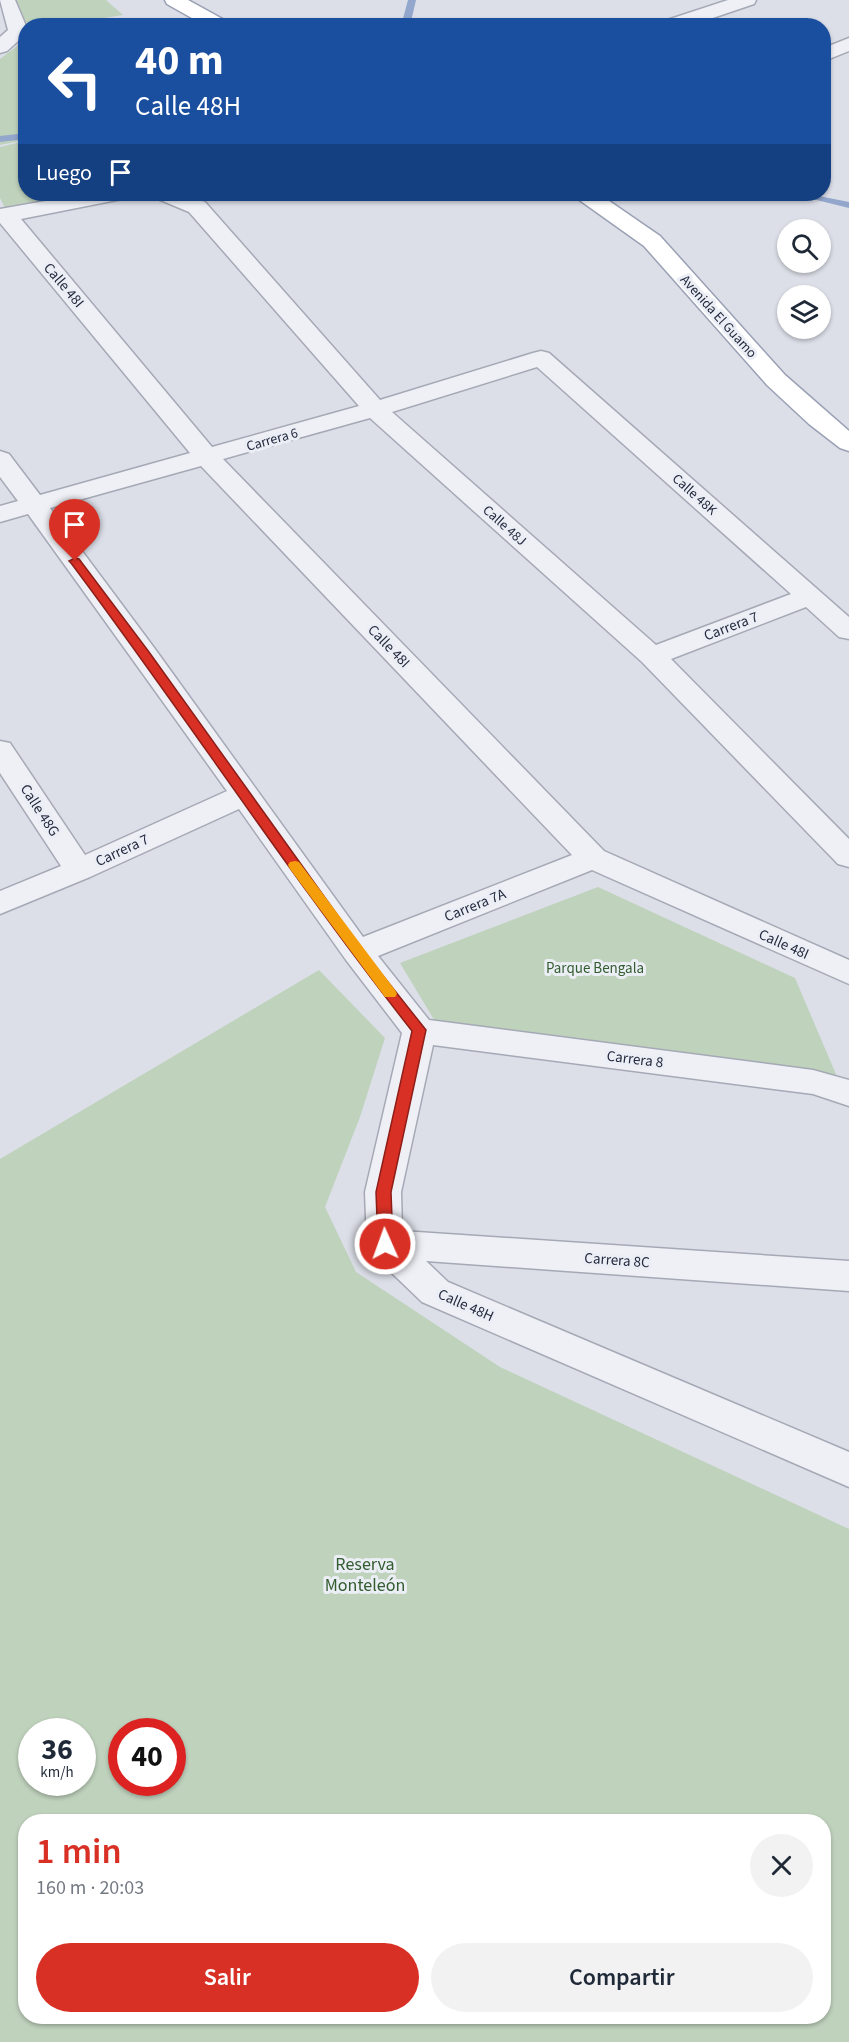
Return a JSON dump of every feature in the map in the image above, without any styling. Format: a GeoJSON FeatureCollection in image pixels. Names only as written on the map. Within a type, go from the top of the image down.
{"type":"FeatureCollection","features":[{"type":"Feature","properties":{"kind":"main road"},"geometry":{"type":"LineString","coordinates":[[174,0],[207,18]]}},
{"type":"Feature","properties":{"kind":"main road","name":"Avenida El Guamo"},"geometry":{"type":"LineString","coordinates":[[596,201],[652,241],[776,380],[818,419],[849,442]]}},
{"type":"Feature","properties":{"kind":"street"},"geometry":{"type":"LineString","coordinates":[[692,18],[747,0]]}},
{"type":"Feature","properties":{"kind":"street"},"geometry":{"type":"LineString","coordinates":[[0,47],[18,31],[6,9]]}},
{"type":"Feature","properties":{"kind":"street"},"geometry":{"type":"LineString","coordinates":[[831,52],[849,44]]}},
{"type":"Feature","properties":{"kind":"street"},"geometry":{"type":"LineString","coordinates":[[3,216],[81,201]]}},
{"type":"Feature","properties":{"kind":"street","name":"Calle 48J"},"geometry":{"type":"LineString","coordinates":[[183,201],[197,207],[375,409],[652,656],[849,857]]}},
{"type":"Feature","properties":{"kind":"street","name":"Calle 48I"},"geometry":{"type":"LineString","coordinates":[[3,216],[207,457],[593,858],[849,973]]}},
{"type":"Feature","properties":{"kind":"street","name":"Carrera 6"},"geometry":{"type":"LineString","coordinates":[[0,514],[375,409],[542,358]]}},
{"type":"Feature","properties":{"kind":"street","name":"Calle 48K"},"geometry":{"type":"LineString","coordinates":[[542,358],[849,631]]}},
{"type":"Feature","properties":{"kind":"street"},"geometry":{"type":"LineString","coordinates":[[0,459],[145,655],[357,952],[419,1030],[383,1192],[385,1244]]}},
{"type":"Feature","properties":{"kind":"street","name":"Carrera 7"},"geometry":{"type":"LineString","coordinates":[[652,656],[810,596]]}},
{"type":"Feature","properties":{"kind":"street","name":"Calle 48G"},"geometry":{"type":"LineString","coordinates":[[0,750],[79,870]]}},
{"type":"Feature","properties":{"kind":"street","name":"Carrera 7"},"geometry":{"type":"LineString","coordinates":[[0,903],[79,870],[243,795]]}},
{"type":"Feature","properties":{"kind":"street","name":"Carrera 7A"},"geometry":{"type":"LineString","coordinates":[[357,952],[593,858]]}},
{"type":"Feature","properties":{"kind":"street","name":"Carrera 8"},"geometry":{"type":"LineString","coordinates":[[419,1030],[813,1082],[849,1093]]}},
{"type":"Feature","properties":{"kind":"street","name":"Carrera 8C"},"geometry":{"type":"LineString","coordinates":[[385,1244],[849,1276]]}},
{"type":"Feature","properties":{"kind":"street","name":"Calle 48H"},"geometry":{"type":"LineString","coordinates":[[385,1244],[435,1292],[849,1470]]}},
{"type":"Feature","properties":{"kind":"green space"},"geometry":{"type":"Polygon","coordinates":[[[13,0],[106,0],[123,15],[104,18],[23,18],[13,0]]]}},
{"type":"Feature","properties":{"kind":"green space"},"geometry":{"type":"Polygon","coordinates":[[[18,45],[18,141],[0,145],[0,59],[18,45]]]}},
{"type":"Feature","properties":{"kind":"green space"},"geometry":{"type":"Polygon","coordinates":[[[18,143],[18,201],[52,201],[6,210],[0,198],[0,147],[18,143]]]}},
{"type":"Feature","properties":{"kind":"green space","name":"Parque Bengala"},"geometry":{"type":"Polygon","coordinates":[[[598,887],[795,978],[838,1079],[436,1023],[400,963],[598,887]]]}},
{"type":"Feature","properties":{"kind":"green space","name":"Reserva Monteleón"},"geometry":{"type":"Polygon","coordinates":[[[319,970],[385,1038],[360,1117],[325,1207],[356,1272],[500,1367],[849,1529],[849,2042],[0,2042],[0,1159],[319,970]]]}},
{"type":"Feature","properties":{"kind":"waterway"},"geometry":{"type":"LineString","coordinates":[[407,18],[412,0]]}},
{"type":"Feature","properties":{"kind":"waterway"},"geometry":{"type":"LineString","coordinates":[[0,139],[18,137]]}},
{"type":"Feature","properties":{"kind":"waterway"},"geometry":{"type":"LineString","coordinates":[[830,201],[849,205]]}},
{"type":"Feature","properties":{"kind":"slow traffic"},"geometry":{"type":"LineString","coordinates":[[295,865],[390,994]]}},
{"type":"Feature","properties":{"kind":"route"},"geometry":{"type":"LineString","coordinates":[[75,561],[357,952],[419,1030],[383,1192],[385,1244]]}}]}
